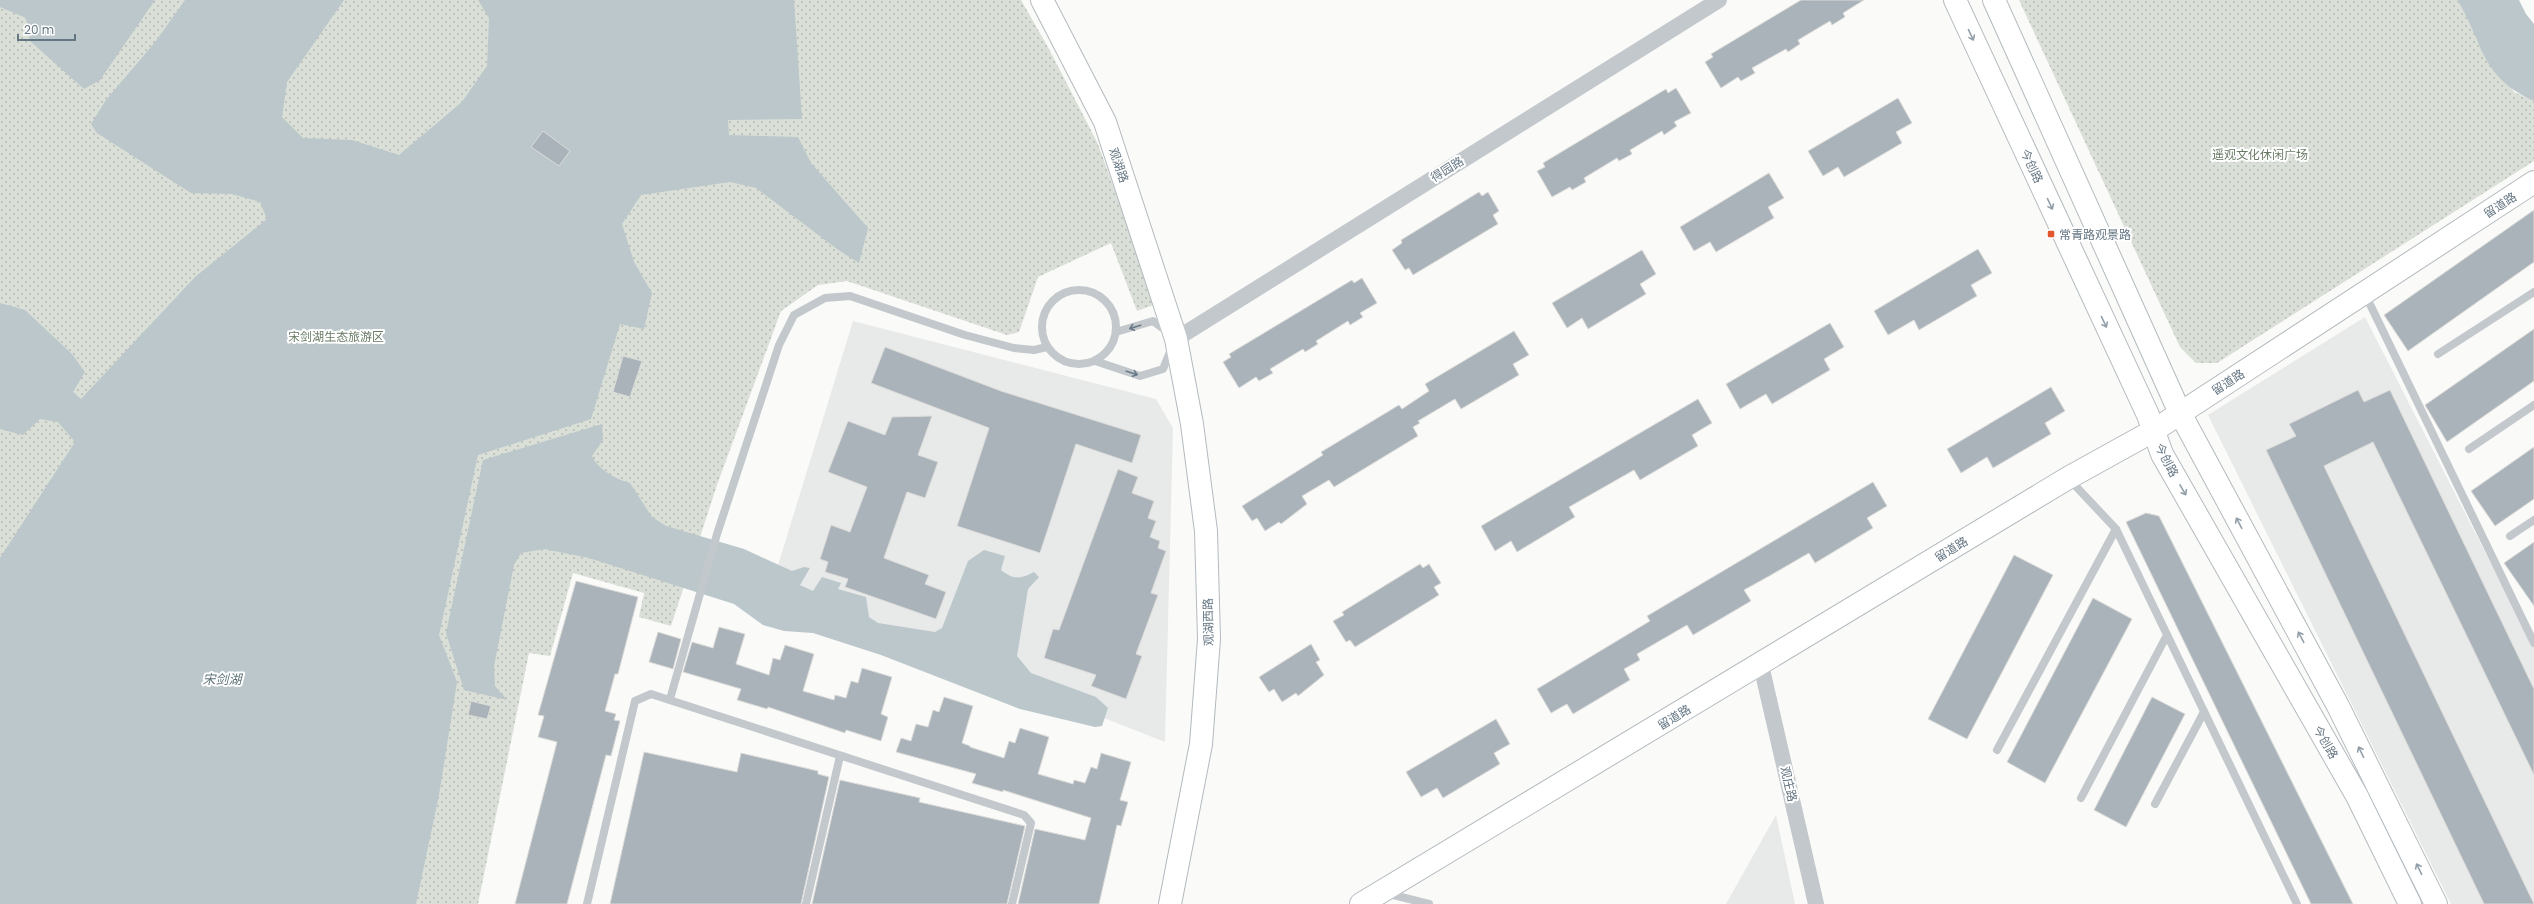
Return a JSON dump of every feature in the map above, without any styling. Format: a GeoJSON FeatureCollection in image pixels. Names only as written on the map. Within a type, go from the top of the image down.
{"type":"FeatureCollection","features":[{"type":"Feature","properties":{"kind":"street","name":"观湖路"},"geometry":{"type":"LineString","coordinates":[[1042,0],[1104,122],[1176,338]]}},
{"type":"Feature","properties":{"kind":"street","name":"得园路"},"geometry":{"type":"LineString","coordinates":[[1176,338],[1719,0]]}},
{"type":"Feature","properties":{"kind":"street","name":"今创路"},"geometry":{"type":"LineString","coordinates":[[1955,0],[2153,431],[2162,454],[2357,796],[2410,904]]}},
{"type":"Feature","properties":{"kind":"street"},"geometry":{"type":"LineString","coordinates":[[1994,0],[2180,413],[2338,706],[2436,904]]}},
{"type":"Feature","properties":{"kind":"street","name":"留道路"},"geometry":{"type":"LineString","coordinates":[[1361,904],[1761,665],[2068,478],[2153,431],[2365,294],[2534,182]]}},
{"type":"Feature","properties":{"kind":"street","name":"观湖西路"},"geometry":{"type":"LineString","coordinates":[[1170,904],[1201,744],[1209,639],[1206,531],[1192,424],[1176,338]]}},
{"type":"Feature","properties":{"kind":"street","name":"观庄路"},"geometry":{"type":"LineString","coordinates":[[1761,665],[1816,904]]}},
{"type":"Feature","properties":{"kind":"lane"},"geometry":{"type":"LineString","coordinates":[[1082,290],[1093,292],[1104,299],[1112,308],[1116,320],[1116,332],[1112,344],[1105,354],[1095,361],[1083,364],[1070,364],[1059,359],[1047,347],[1041,327],[1043,315],[1049,304],[1058,296],[1070,291],[1082,290]]}},
{"type":"Feature","properties":{"kind":"lane"},"geometry":{"type":"LineString","coordinates":[[2438,354],[2534,292]]}},
{"type":"Feature","properties":{"kind":"lane"},"geometry":{"type":"LineString","coordinates":[[2365,294],[2531,627],[2534,643]]}},
{"type":"Feature","properties":{"kind":"lane"},"geometry":{"type":"LineString","coordinates":[[670,699],[717,534],[779,345],[794,315],[826,298],[850,296],[965,335],[1014,348],[1034,350],[1047,347]]}},
{"type":"Feature","properties":{"kind":"lane"},"geometry":{"type":"LineString","coordinates":[[1095,361],[1140,376],[1163,369],[1176,338],[1153,321],[1116,332]]}},
{"type":"Feature","properties":{"kind":"lane"},"geometry":{"type":"LineString","coordinates":[[2469,449],[2534,405]]}},
{"type":"Feature","properties":{"kind":"lane"},"geometry":{"type":"LineString","coordinates":[[2068,478],[2116,529],[2297,904]]}},
{"type":"Feature","properties":{"kind":"lane"},"geometry":{"type":"LineString","coordinates":[[2510,536],[2534,520]]}},
{"type":"Feature","properties":{"kind":"lane"},"geometry":{"type":"LineString","coordinates":[[1997,750],[2116,529]]}},
{"type":"Feature","properties":{"kind":"lane"},"geometry":{"type":"LineString","coordinates":[[2081,798],[2167,635]]}},
{"type":"Feature","properties":{"kind":"lane"},"geometry":{"type":"LineString","coordinates":[[587,904],[635,701],[651,694],[1024,815],[1031,823],[1012,904]]}},
{"type":"Feature","properties":{"kind":"lane"},"geometry":{"type":"LineString","coordinates":[[2155,804],[2204,712]]}},
{"type":"Feature","properties":{"kind":"lane"},"geometry":{"type":"LineString","coordinates":[[806,904],[840,756]]}},
{"type":"Feature","properties":{"kind":"lane"},"geometry":{"type":"LineString","coordinates":[[1380,892],[1429,904]]}},
{"type":"Feature","properties":{"kind":"shaded area"},"geometry":{"type":"Polygon","coordinates":[[[2365,317],[2534,648],[2534,904],[2451,904],[2208,415],[2365,317]]]}},
{"type":"Feature","properties":{"kind":"shaded area"},"geometry":{"type":"Polygon","coordinates":[[[853,321],[1156,399],[1173,428],[1165,742],[1025,687],[768,598],[853,321]]]}},
{"type":"Feature","properties":{"kind":"shaded area"},"geometry":{"type":"Polygon","coordinates":[[[1776,815],[1795,904],[1726,904],[1776,815]]]}},
{"type":"Feature","properties":{"kind":"green space","name":"宋剑湖生态旅游区"},"geometry":{"type":"Polygon","coordinates":[[[0,0],[1021,0],[1049,49],[1098,144],[1156,304],[1137,311],[1111,243],[1038,277],[1019,332],[1007,335],[847,281],[818,285],[781,311],[717,485],[671,626],[639,617],[644,593],[573,573],[550,656],[529,653],[478,904],[0,904],[0,0]]]}},
{"type":"Feature","properties":{"kind":"green space","name":"遥观文化休闲广场"},"geometry":{"type":"Polygon","coordinates":[[[2019,0],[2457,0],[2514,92],[2534,101],[2534,161],[2217,363],[2196,363],[2180,347],[2019,0]]]}},
{"type":"Feature","properties":{"kind":"water"},"geometry":{"type":"Polygon","coordinates":[[[0,0],[155,0],[100,80],[84,89],[30,41],[26,18],[0,7],[0,0]]]}},
{"type":"Feature","properties":{"kind":"water","name":"宋剑湖"},"geometry":{"type":"Polygon","coordinates":[[[185,0],[344,0],[287,82],[282,117],[303,138],[352,140],[399,155],[462,102],[487,66],[489,18],[478,0],[794,0],[802,119],[728,120],[729,135],[798,137],[811,163],[868,228],[859,263],[837,249],[756,188],[730,182],[641,195],[622,224],[634,262],[652,293],[644,329],[620,324],[591,419],[478,455],[439,635],[457,682],[439,795],[416,904],[0,904],[0,558],[75,442],[58,422],[40,419],[23,435],[0,429],[0,303],[25,310],[72,354],[85,372],[73,392],[81,399],[195,277],[267,219],[260,202],[232,194],[191,193],[97,133],[91,124],[106,100],[156,41],[185,0]]]}},
{"type":"Feature","properties":{"kind":"water"},"geometry":{"type":"Polygon","coordinates":[[[2457,0],[2519,0],[2526,14],[2534,24],[2534,101],[2516,91],[2503,81],[2493,70],[2485,58],[2457,0]]]}},
{"type":"Feature","properties":{"kind":"water"},"geometry":{"type":"Polygon","coordinates":[[[602,424],[603,440],[592,456],[598,465],[608,473],[630,483],[652,517],[666,526],[744,549],[792,571],[804,567],[810,568],[800,585],[813,591],[822,577],[841,583],[838,589],[866,597],[869,617],[878,623],[935,632],[942,628],[968,561],[984,550],[1005,556],[1001,570],[1009,576],[1021,577],[1034,572],[1039,577],[1028,589],[1017,656],[1031,673],[1096,697],[1108,708],[1102,726],[1095,727],[1020,709],[881,655],[813,633],[784,631],[763,625],[734,604],[589,558],[544,549],[521,553],[514,565],[494,666],[495,686],[507,700],[464,690],[446,633],[483,460],[602,424]]]}},
{"type":"Feature","properties":{"kind":"building"},"geometry":{"type":"Polygon","coordinates":[[[1801,0],[1864,0],[1843,13],[1845,17],[1832,25],[1830,21],[1798,40],[1800,44],[1788,52],[1786,49],[1752,68],[1755,73],[1741,81],[1738,77],[1721,88],[1705,62],[1713,57],[1711,54],[1801,0]]]}},
{"type":"Feature","properties":{"kind":"building"},"geometry":{"type":"Polygon","coordinates":[[[1676,88],[1691,113],[1674,122],[1677,126],[1664,135],[1662,131],[1630,150],[1632,154],[1619,161],[1617,158],[1584,178],[1586,182],[1572,190],[1570,187],[1552,197],[1537,171],[1545,167],[1543,163],[1666,89],[1668,93],[1676,88]]]}},
{"type":"Feature","properties":{"kind":"building"},"geometry":{"type":"Polygon","coordinates":[[[1898,98],[1912,123],[1896,132],[1902,143],[1844,177],[1838,167],[1823,176],[1808,151],[1898,98]]]}},
{"type":"Feature","properties":{"kind":"building"},"geometry":{"type":"Polygon","coordinates":[[[543,131],[570,151],[559,166],[531,147],[543,131]]]}},
{"type":"Feature","properties":{"kind":"building"},"geometry":{"type":"Polygon","coordinates":[[[1769,173],[1784,198],[1768,207],[1774,218],[1716,252],[1710,242],[1694,251],[1680,227],[1769,173]]]}},
{"type":"Feature","properties":{"kind":"building"},"geometry":{"type":"Polygon","coordinates":[[[1479,192],[1482,196],[1488,192],[1499,211],[1493,215],[1498,224],[1413,275],[1409,268],[1405,270],[1392,250],[1402,243],[1401,240],[1479,192]]]}},
{"type":"Feature","properties":{"kind":"building"},"geometry":{"type":"Polygon","coordinates":[[[2534,210],[2534,262],[2408,351],[2384,315],[2534,210]]]}},
{"type":"Feature","properties":{"kind":"building"},"geometry":{"type":"Polygon","coordinates":[[[1978,249],[1992,273],[1971,285],[1977,296],[1919,330],[1914,320],[1888,335],[1874,311],[1978,249]]]}},
{"type":"Feature","properties":{"kind":"building"},"geometry":{"type":"Polygon","coordinates":[[[1642,250],[1656,274],[1640,284],[1646,294],[1588,329],[1582,318],[1567,328],[1552,303],[1642,250]]]}},
{"type":"Feature","properties":{"kind":"building"},"geometry":{"type":"Polygon","coordinates":[[[1362,278],[1377,303],[1360,313],[1363,317],[1350,325],[1348,321],[1316,341],[1318,344],[1305,352],[1303,349],[1270,369],[1273,373],[1259,381],[1256,377],[1239,388],[1223,362],[1231,357],[1229,354],[1352,280],[1354,283],[1362,278]]]}},
{"type":"Feature","properties":{"kind":"building"},"geometry":{"type":"Polygon","coordinates":[[[1830,323],[1844,347],[1824,359],[1830,370],[1772,404],[1766,394],[1740,409],[1726,384],[1830,323]]]}},
{"type":"Feature","properties":{"kind":"building"},"geometry":{"type":"Polygon","coordinates":[[[2534,329],[2534,381],[2447,442],[2425,405],[2534,329]]]}},
{"type":"Feature","properties":{"kind":"building"},"geometry":{"type":"Polygon","coordinates":[[[1514,331],[1529,355],[1513,364],[1519,375],[1461,409],[1455,399],[1418,421],[1420,423],[1413,427],[1418,436],[1334,487],[1329,480],[1302,496],[1307,504],[1281,524],[1279,522],[1265,531],[1257,518],[1252,521],[1242,506],[1323,455],[1321,452],[1399,405],[1402,409],[1429,391],[1425,384],[1514,331]]]}},
{"type":"Feature","properties":{"kind":"building"},"geometry":{"type":"Polygon","coordinates":[[[885,347],[1001,391],[1141,435],[1132,463],[1076,444],[1040,553],[957,526],[989,428],[871,383],[885,347]]]}},
{"type":"Feature","properties":{"kind":"building"},"geometry":{"type":"Polygon","coordinates":[[[623,356],[642,361],[630,397],[613,392],[623,356]]]}},
{"type":"Feature","properties":{"kind":"building"},"geometry":{"type":"Polygon","coordinates":[[[2051,387],[2065,411],[2045,423],[2051,434],[1993,468],[1987,457],[1961,473],[1947,449],[2051,387]]]}},
{"type":"Feature","properties":{"kind":"building"},"geometry":{"type":"Polygon","coordinates":[[[2358,390],[2364,402],[2390,390],[2534,689],[2534,775],[2373,442],[2324,466],[2534,904],[2484,904],[2266,450],[2296,436],[2289,424],[2358,390]]]}},
{"type":"Feature","properties":{"kind":"building"},"geometry":{"type":"Polygon","coordinates":[[[1698,399],[1712,423],[1692,435],[1698,446],[1640,480],[1634,470],[1569,507],[1575,517],[1517,552],[1511,541],[1495,551],[1481,526],[1698,399]]]}},
{"type":"Feature","properties":{"kind":"building"},"geometry":{"type":"Polygon","coordinates":[[[932,416],[918,455],[938,462],[925,498],[907,492],[884,558],[929,575],[925,584],[946,592],[936,619],[845,587],[848,579],[825,572],[828,562],[820,559],[831,525],[850,532],[867,487],[828,472],[848,421],[885,435],[892,417],[932,416]]]}},
{"type":"Feature","properties":{"kind":"building"},"geometry":{"type":"Polygon","coordinates":[[[2534,447],[2534,499],[2495,526],[2471,491],[2534,447]]]}},
{"type":"Feature","properties":{"kind":"building"},"geometry":{"type":"Polygon","coordinates":[[[1118,469],[1138,477],[1132,493],[1154,501],[1148,518],[1156,521],[1150,537],[1160,541],[1158,548],[1166,551],[1151,593],[1158,595],[1136,654],[1142,656],[1126,699],[1091,686],[1096,675],[1044,658],[1053,629],[1059,630],[1118,469]]]}},
{"type":"Feature","properties":{"kind":"building"},"geometry":{"type":"Polygon","coordinates":[[[1873,482],[1887,506],[1867,518],[1873,528],[1815,563],[1809,553],[1744,590],[1751,601],[1693,635],[1687,625],[1637,654],[1640,660],[1624,669],[1630,680],[1573,714],[1567,704],[1551,713],[1537,689],[1650,621],[1647,616],[1873,482]]]}},
{"type":"Feature","properties":{"kind":"building"},"geometry":{"type":"Polygon","coordinates":[[[2146,513],[2159,516],[2353,904],[2311,904],[2126,522],[2146,513]]]}},
{"type":"Feature","properties":{"kind":"building"},"geometry":{"type":"Polygon","coordinates":[[[2534,542],[2534,606],[2504,563],[2534,542]]]}},
{"type":"Feature","properties":{"kind":"building"},"geometry":{"type":"Polygon","coordinates":[[[2014,555],[2053,575],[1967,739],[1928,719],[2014,555]]]}},
{"type":"Feature","properties":{"kind":"building"},"geometry":{"type":"Polygon","coordinates":[[[1420,564],[1423,568],[1429,564],[1441,583],[1434,587],[1439,595],[1355,647],[1350,640],[1346,642],[1333,621],[1344,615],[1342,612],[1420,564]]]}},
{"type":"Feature","properties":{"kind":"building"},"geometry":{"type":"Polygon","coordinates":[[[576,581],[638,597],[618,674],[615,674],[605,711],[616,714],[614,720],[620,721],[611,756],[606,755],[567,904],[515,904],[557,742],[538,737],[544,716],[538,715],[576,581]]]}},
{"type":"Feature","properties":{"kind":"building"},"geometry":{"type":"Polygon","coordinates":[[[2093,598],[2132,619],[2045,783],[2007,762],[2093,598]]]}},
{"type":"Feature","properties":{"kind":"building"},"geometry":{"type":"Polygon","coordinates":[[[719,627],[745,634],[736,664],[769,675],[773,658],[780,660],[785,645],[814,654],[803,691],[834,700],[835,695],[846,698],[851,681],[858,683],[862,668],[892,677],[881,714],[888,717],[881,741],[846,730],[845,733],[768,707],[767,709],[737,700],[741,689],[683,672],[692,642],[713,648],[719,627]]]}},
{"type":"Feature","properties":{"kind":"building"},"geometry":{"type":"Polygon","coordinates":[[[658,632],[681,639],[673,669],[649,662],[658,632]]]}},
{"type":"Feature","properties":{"kind":"building"},"geometry":{"type":"Polygon","coordinates":[[[1311,644],[1320,660],[1316,662],[1324,675],[1298,696],[1296,693],[1282,702],[1274,689],[1269,692],[1259,677],[1311,644]]]}},
{"type":"Feature","properties":{"kind":"building"},"geometry":{"type":"Polygon","coordinates":[[[944,697],[973,706],[962,743],[970,747],[1004,758],[1009,741],[1015,743],[1020,728],[1049,737],[1038,774],[1073,784],[1074,780],[1085,783],[1091,767],[1097,769],[1101,753],[1131,762],[1120,800],[1128,802],[1121,826],[1117,825],[1099,904],[1018,904],[1035,829],[1085,840],[1091,818],[1003,790],[1003,792],[972,783],[976,774],[896,752],[901,738],[911,741],[916,724],[928,727],[933,710],[939,712],[944,697]]]}},
{"type":"Feature","properties":{"kind":"building"},"geometry":{"type":"Polygon","coordinates":[[[2152,697],[2185,714],[2126,827],[2094,810],[2152,697]]]}},
{"type":"Feature","properties":{"kind":"building"},"geometry":{"type":"Polygon","coordinates":[[[471,701],[491,706],[487,719],[468,715],[471,701]]]}},
{"type":"Feature","properties":{"kind":"building"},"geometry":{"type":"Polygon","coordinates":[[[1496,719],[1510,744],[1494,753],[1500,764],[1443,798],[1437,788],[1421,797],[1406,772],[1496,719]]]}},
{"type":"Feature","properties":{"kind":"building"},"geometry":{"type":"Polygon","coordinates":[[[644,752],[737,772],[741,753],[818,771],[818,774],[829,777],[801,904],[610,904],[644,752]]]}},
{"type":"Feature","properties":{"kind":"building"},"geometry":{"type":"Polygon","coordinates":[[[840,780],[920,798],[919,802],[1025,826],[1007,904],[812,904],[840,780]]]}},
{"type":"Feature","properties":{"kind":"place","name":"常青路观景路"},"geometry":{"type":"Point","coordinates":[2051,234]}}]}
